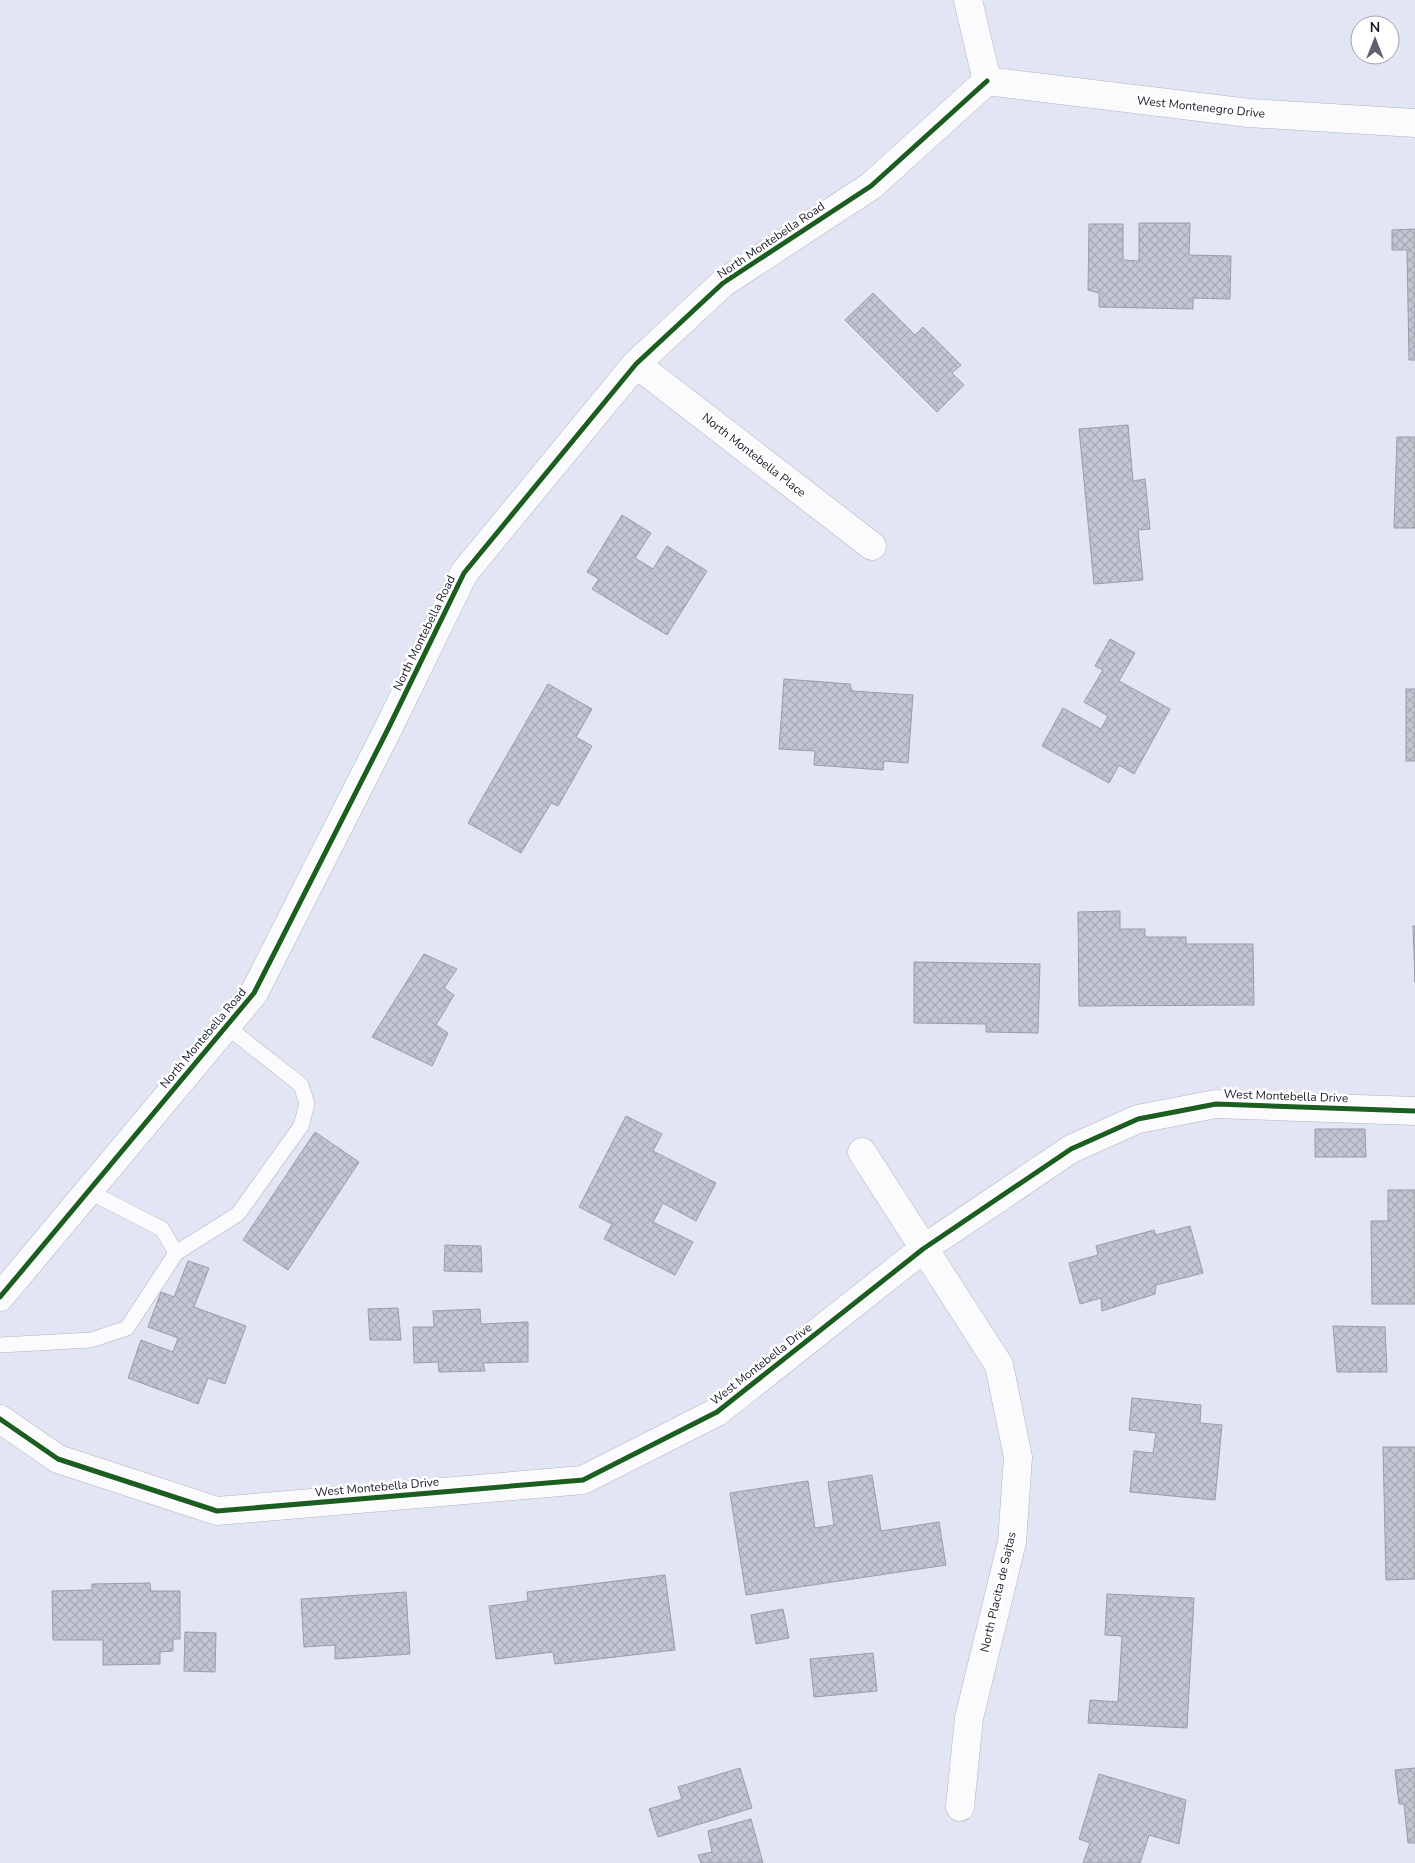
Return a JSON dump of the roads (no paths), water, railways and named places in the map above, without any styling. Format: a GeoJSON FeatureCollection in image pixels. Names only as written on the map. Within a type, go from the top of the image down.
{"type":"FeatureCollection","features":[{"type":"Feature","properties":{"kind":"street"},"geometry":{"type":"LineString","coordinates":[[968,0],[988,81]]}},
{"type":"Feature","properties":{"kind":"street","name":"West Montenegro Drive"},"geometry":{"type":"LineString","coordinates":[[988,81],[1249,113],[1415,123]]}},
{"type":"Feature","properties":{"kind":"street","name":"North Montebella Road"},"geometry":{"type":"LineString","coordinates":[[0,1297],[254,993],[464,573],[636,364],[723,283],[871,186],[988,81]]}},
{"type":"Feature","properties":{"kind":"street","name":"North Montebella Place"},"geometry":{"type":"LineString","coordinates":[[636,364],[872,546]]}},
{"type":"Feature","properties":{"kind":"street","name":"West Montebella Drive"},"geometry":{"type":"LineString","coordinates":[[0,1419],[58,1459],[217,1511],[583,1480],[717,1412],[923,1249],[1071,1149],[1138,1119],[1216,1104],[1415,1111]]}},
{"type":"Feature","properties":{"kind":"street","name":"North Placita de Sajtas"},"geometry":{"type":"LineString","coordinates":[[862,1152],[999,1365],[1018,1457],[1012,1542],[969,1718],[960,1807]]}},
{"type":"Feature","properties":{"kind":"lane"},"geometry":{"type":"LineString","coordinates":[[0,1345],[91,1340],[127,1328],[176,1253],[238,1214],[302,1126],[307,1104],[301,1085],[226,1026]]}},
{"type":"Feature","properties":{"kind":"lane"},"geometry":{"type":"LineString","coordinates":[[88,1191],[162,1229],[176,1253]]}}]}
